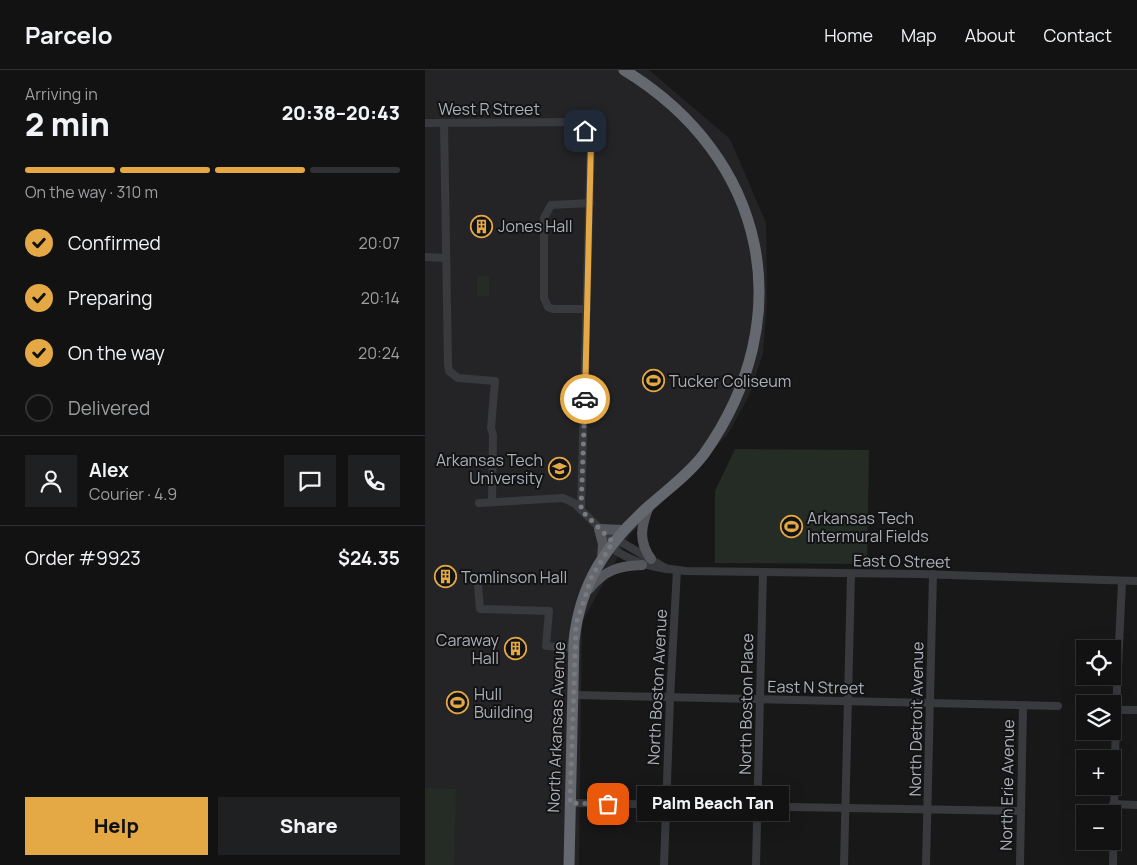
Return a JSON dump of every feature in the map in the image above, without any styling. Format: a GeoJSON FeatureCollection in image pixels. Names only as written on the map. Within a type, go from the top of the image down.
{"type":"FeatureCollection","features":[{"type":"Feature","properties":{"kind":"highway","name":"North Arkansas Avenue"},"geometry":{"type":"LineString","coordinates":[[569,865],[574,648],[576,624],[584,596],[602,558],[613,542],[649,506],[686,474],[702,456],[724,423],[737,397],[749,365],[756,332],[759,296],[756,260],[749,225],[736,190],[719,157],[697,129],[675,106],[624,70]]}},
{"type":"Feature","properties":{"kind":"main road"},"geometry":{"type":"LineString","coordinates":[[584,596],[598,579],[613,568],[647,562],[641,533],[649,506]]}},
{"type":"Feature","properties":{"kind":"main road"},"geometry":{"type":"LineString","coordinates":[[602,558],[603,544],[599,529],[624,530]]}},
{"type":"Feature","properties":{"kind":"street","name":"West R Street"},"geometry":{"type":"LineString","coordinates":[[425,123],[569,122],[582,127],[591,140],[590,204]]}},
{"type":"Feature","properties":{"kind":"street"},"geometry":{"type":"LineString","coordinates":[[444,124],[449,371],[458,378],[495,381],[491,428],[493,436],[493,501]]}},
{"type":"Feature","properties":{"kind":"street"},"geometry":{"type":"LineString","coordinates":[[581,510],[584,435],[590,204],[551,205],[544,218],[544,298],[548,307],[553,309],[587,309]]}},
{"type":"Feature","properties":{"kind":"street"},"geometry":{"type":"LineString","coordinates":[[425,257],[446,258]]}},
{"type":"Feature","properties":{"kind":"street","name":"East O Street"},"geometry":{"type":"LineString","coordinates":[[479,503],[563,498],[581,510],[613,542],[616,551],[667,569],[763,573],[933,574],[1137,581]]}},
{"type":"Feature","properties":{"kind":"street","name":"North Boston Avenue"},"geometry":{"type":"LineString","coordinates":[[665,865],[670,698],[677,570]]}},
{"type":"Feature","properties":{"kind":"street","name":"North Boston Place"},"geometry":{"type":"LineString","coordinates":[[756,865],[763,573]]}},
{"type":"Feature","properties":{"kind":"street"},"geometry":{"type":"LineString","coordinates":[[843,865],[851,574]]}},
{"type":"Feature","properties":{"kind":"street","name":"North Detroit Avenue"},"geometry":{"type":"LineString","coordinates":[[926,865],[933,574]]}},
{"type":"Feature","properties":{"kind":"street"},"geometry":{"type":"LineString","coordinates":[[1117,695],[1122,581]]}},
{"type":"Feature","properties":{"kind":"street"},"geometry":{"type":"LineString","coordinates":[[478,585],[480,609],[549,611],[546,646],[574,648]]}},
{"type":"Feature","properties":{"kind":"street","name":"East N Street"},"geometry":{"type":"LineString","coordinates":[[573,695],[1058,706]]}},
{"type":"Feature","properties":{"kind":"street","name":"North Erie Avenue"},"geometry":{"type":"LineString","coordinates":[[1020,865],[1023,705]]}},
{"type":"Feature","properties":{"kind":"street"},"geometry":{"type":"LineString","coordinates":[[1121,710],[1137,710]]}},
{"type":"Feature","properties":{"kind":"street"},"geometry":{"type":"LineString","coordinates":[[1113,865],[1115,740]]}},
{"type":"Feature","properties":{"kind":"street"},"geometry":{"type":"LineString","coordinates":[[570,803],[1021,811]]}},
{"type":"Feature","properties":{"kind":"street"},"geometry":{"type":"LineString","coordinates":[[1113,804],[1137,804]]}},
{"type":"Feature","properties":{"kind":"shaded area","name":"Arkansas Tech University"},"geometry":{"type":"Polygon","coordinates":[[[425,70],[649,70],[730,139],[766,223],[767,301],[763,353],[749,396],[728,434],[630,535],[582,622],[579,865],[425,865],[425,70]]]}},
{"type":"Feature","properties":{"kind":"shaded area"},"geometry":{"type":"Polygon","coordinates":[[[477,276],[489,276],[489,296],[477,296],[477,276]]]}},
{"type":"Feature","properties":{"kind":"shaded area","name":"Arkansas Tech Intermural Fields"},"geometry":{"type":"Polygon","coordinates":[[[735,449],[869,450],[867,564],[715,563],[715,491],[735,449]]]}},
{"type":"Feature","properties":{"kind":"shaded area"},"geometry":{"type":"Polygon","coordinates":[[[425,788],[456,789],[454,865],[425,865],[425,788]]]}},
{"type":"Feature","properties":{"kind":"way so far"},"geometry":{"type":"LineString","coordinates":[[585,399],[581,510],[613,542],[585,590],[576,624],[570,803],[608,804]]}},
{"type":"Feature","properties":{"kind":"place","name":"Jones Hall"},"geometry":{"type":"Point","coordinates":[482,226]}},
{"type":"Feature","properties":{"kind":"place","name":"Tucker Coliseum"},"geometry":{"type":"Point","coordinates":[653,381]}},
{"type":"Feature","properties":{"kind":"place","name":"Arkansas Tech University"},"geometry":{"type":"Point","coordinates":[559,469]}},
{"type":"Feature","properties":{"kind":"place","name":"Arkansas Tech Intermural Fields"},"geometry":{"type":"Point","coordinates":[791,527]}},
{"type":"Feature","properties":{"kind":"place","name":"Tomlinson Hall"},"geometry":{"type":"Point","coordinates":[445,577]}},
{"type":"Feature","properties":{"kind":"place","name":"Caraway Hall"},"geometry":{"type":"Point","coordinates":[515,649]}},
{"type":"Feature","properties":{"kind":"place","name":"Hull Building"},"geometry":{"type":"Point","coordinates":[458,703]}},
{"type":"Feature","properties":{"kind":"place","name":"Palm Beach Tan"},"geometry":{"type":"Point","coordinates":[608,804]}},
{"type":"Feature","properties":{"kind":"route"},"geometry":{"type":"LineString","coordinates":[[585,131],[591,140],[585,399]]}}]}
